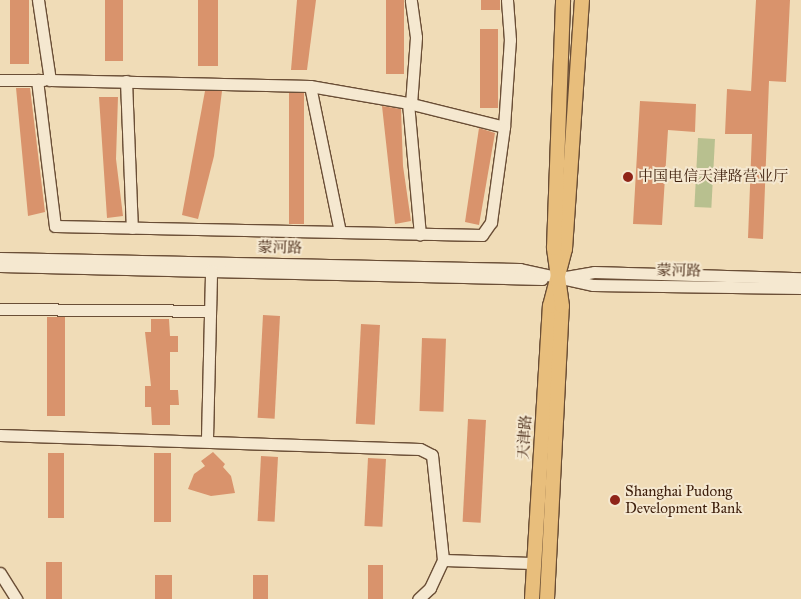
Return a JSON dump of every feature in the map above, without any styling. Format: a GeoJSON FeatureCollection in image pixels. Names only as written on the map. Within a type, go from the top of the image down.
{"type":"FeatureCollection","features":[{"type":"Feature","properties":{"kind":"main road","name":"天津路"},"geometry":{"type":"LineString","coordinates":[[546,599],[562,306],[554,248],[563,0]]}},
{"type":"Feature","properties":{"kind":"main road","name":"天津路"},"geometry":{"type":"LineString","coordinates":[[532,599],[532,563],[550,306],[565,249],[582,0]]}},
{"type":"Feature","properties":{"kind":"street"},"geometry":{"type":"LineString","coordinates":[[38,0],[50,80]]}},
{"type":"Feature","properties":{"kind":"street"},"geometry":{"type":"LineString","coordinates":[[411,0],[416,36],[409,103],[420,234]]}},
{"type":"Feature","properties":{"kind":"street"},"geometry":{"type":"LineString","coordinates":[[38,80],[55,226],[482,235],[491,222],[504,127],[510,40],[508,0]]}},
{"type":"Feature","properties":{"kind":"street"},"geometry":{"type":"LineString","coordinates":[[0,80],[310,86],[409,103],[504,127]]}},
{"type":"Feature","properties":{"kind":"street"},"geometry":{"type":"LineString","coordinates":[[126,81],[132,228]]}},
{"type":"Feature","properties":{"kind":"street"},"geometry":{"type":"LineString","coordinates":[[310,86],[340,232]]}},
{"type":"Feature","properties":{"kind":"street","name":"蒙河路"},"geometry":{"type":"LineString","coordinates":[[0,258],[520,269],[593,285],[801,288]]}},
{"type":"Feature","properties":{"kind":"street","name":"蒙河路"},"geometry":{"type":"LineString","coordinates":[[0,266],[557,278],[594,272],[801,278]]}},
{"type":"Feature","properties":{"kind":"street"},"geometry":{"type":"LineString","coordinates":[[207,438],[211,270]]}},
{"type":"Feature","properties":{"kind":"street"},"geometry":{"type":"LineString","coordinates":[[0,309],[210,311]]}},
{"type":"Feature","properties":{"kind":"street"},"geometry":{"type":"LineString","coordinates":[[0,435],[207,438],[420,449],[432,455],[444,560],[430,588],[418,599]]}},
{"type":"Feature","properties":{"kind":"street"},"geometry":{"type":"LineString","coordinates":[[444,560],[532,563]]}},
{"type":"Feature","properties":{"kind":"street"},"geometry":{"type":"LineString","coordinates":[[0,573],[16,599]]}},
{"type":"Feature","properties":{"kind":"green space"},"geometry":{"type":"Polygon","coordinates":[[[698,138],[715,139],[711,208],[694,207],[698,138]]]}},
{"type":"Feature","properties":{"kind":"building"},"geometry":{"type":"Polygon","coordinates":[[[10,0],[29,0],[29,64],[10,64],[10,0]]]}},
{"type":"Feature","properties":{"kind":"building"},"geometry":{"type":"Polygon","coordinates":[[[105,0],[123,0],[123,61],[105,61],[105,0]]]}},
{"type":"Feature","properties":{"kind":"building"},"geometry":{"type":"Polygon","coordinates":[[[198,0],[218,0],[218,66],[198,66],[198,0]]]}},
{"type":"Feature","properties":{"kind":"building"},"geometry":{"type":"Polygon","coordinates":[[[297,0],[316,0],[307,70],[291,70],[297,0]]]}},
{"type":"Feature","properties":{"kind":"building"},"geometry":{"type":"Polygon","coordinates":[[[386,0],[404,0],[404,74],[386,74],[386,0]]]}},
{"type":"Feature","properties":{"kind":"building"},"geometry":{"type":"Polygon","coordinates":[[[481,0],[500,0],[500,10],[481,10],[481,0]]]}},
{"type":"Feature","properties":{"kind":"building"},"geometry":{"type":"Polygon","coordinates":[[[756,0],[790,0],[786,82],[769,81],[763,239],[748,238],[752,134],[725,134],[727,89],[751,91],[756,0]]]}},
{"type":"Feature","properties":{"kind":"building"},"geometry":{"type":"Polygon","coordinates":[[[480,29],[498,29],[498,108],[480,108],[480,29]]]}},
{"type":"Feature","properties":{"kind":"building"},"geometry":{"type":"Polygon","coordinates":[[[16,88],[30,88],[45,212],[28,216],[16,88]]]}},
{"type":"Feature","properties":{"kind":"building"},"geometry":{"type":"Polygon","coordinates":[[[205,91],[222,91],[214,156],[198,219],[182,215],[205,91]]]}},
{"type":"Feature","properties":{"kind":"building"},"geometry":{"type":"Polygon","coordinates":[[[289,93],[304,93],[304,224],[289,224],[289,93]]]}},
{"type":"Feature","properties":{"kind":"building"},"geometry":{"type":"Polygon","coordinates":[[[99,97],[118,97],[116,159],[123,216],[107,218],[99,97]]]}},
{"type":"Feature","properties":{"kind":"building"},"geometry":{"type":"Polygon","coordinates":[[[640,101],[696,104],[695,132],[668,130],[662,225],[633,224],[640,101]]]}},
{"type":"Feature","properties":{"kind":"building"},"geometry":{"type":"Polygon","coordinates":[[[382,106],[401,109],[403,166],[411,221],[395,224],[382,106]]]}},
{"type":"Feature","properties":{"kind":"building"},"geometry":{"type":"Polygon","coordinates":[[[479,128],[495,133],[479,225],[465,222],[479,128]]]}},
{"type":"Feature","properties":{"kind":"building"},"geometry":{"type":"Polygon","coordinates":[[[263,315],[280,316],[275,419],[258,418],[263,315]]]}},
{"type":"Feature","properties":{"kind":"building"},"geometry":{"type":"Polygon","coordinates":[[[47,317],[65,317],[65,416],[47,416],[47,317]]]}},
{"type":"Feature","properties":{"kind":"building"},"geometry":{"type":"Polygon","coordinates":[[[151,319],[169,319],[170,336],[178,336],[178,352],[170,352],[170,390],[178,390],[179,405],[170,405],[170,425],[152,425],[151,407],[145,407],[145,386],[151,386],[145,332],[151,332],[151,319]]]}},
{"type":"Feature","properties":{"kind":"building"},"geometry":{"type":"Polygon","coordinates":[[[361,324],[380,325],[375,425],[356,424],[361,324]]]}},
{"type":"Feature","properties":{"kind":"building"},"geometry":{"type":"Polygon","coordinates":[[[422,338],[446,339],[443,412],[419,411],[422,338]]]}},
{"type":"Feature","properties":{"kind":"building"},"geometry":{"type":"Polygon","coordinates":[[[468,419],[486,420],[481,523],[463,522],[468,419]]]}},
{"type":"Feature","properties":{"kind":"building"},"geometry":{"type":"Polygon","coordinates":[[[213,452],[225,464],[223,467],[231,476],[235,493],[211,496],[188,489],[194,474],[205,466],[201,461],[213,452]]]}},
{"type":"Feature","properties":{"kind":"building"},"geometry":{"type":"Polygon","coordinates":[[[48,453],[64,453],[64,518],[48,518],[48,453]]]}},
{"type":"Feature","properties":{"kind":"building"},"geometry":{"type":"Polygon","coordinates":[[[154,453],[171,453],[171,522],[154,522],[154,453]]]}},
{"type":"Feature","properties":{"kind":"building"},"geometry":{"type":"Polygon","coordinates":[[[261,456],[278,457],[275,522],[258,521],[261,456]]]}},
{"type":"Feature","properties":{"kind":"building"},"geometry":{"type":"Polygon","coordinates":[[[368,458],[386,459],[382,527],[364,526],[368,458]]]}},
{"type":"Feature","properties":{"kind":"building"},"geometry":{"type":"Polygon","coordinates":[[[46,562],[62,562],[62,599],[46,599],[46,562]]]}},
{"type":"Feature","properties":{"kind":"building"},"geometry":{"type":"Polygon","coordinates":[[[368,565],[383,565],[383,599],[368,599],[368,565]]]}},
{"type":"Feature","properties":{"kind":"building"},"geometry":{"type":"Polygon","coordinates":[[[155,575],[172,575],[172,599],[155,599],[155,575]]]}},
{"type":"Feature","properties":{"kind":"building"},"geometry":{"type":"Polygon","coordinates":[[[253,575],[268,575],[268,599],[253,599],[253,575]]]}},
{"type":"Feature","properties":{"kind":"place","name":"中国电信天津路营业厅"},"geometry":{"type":"Point","coordinates":[628,177]}},
{"type":"Feature","properties":{"kind":"place","name":"Shanghai Pudong Development Bank"},"geometry":{"type":"Point","coordinates":[615,500]}}]}
